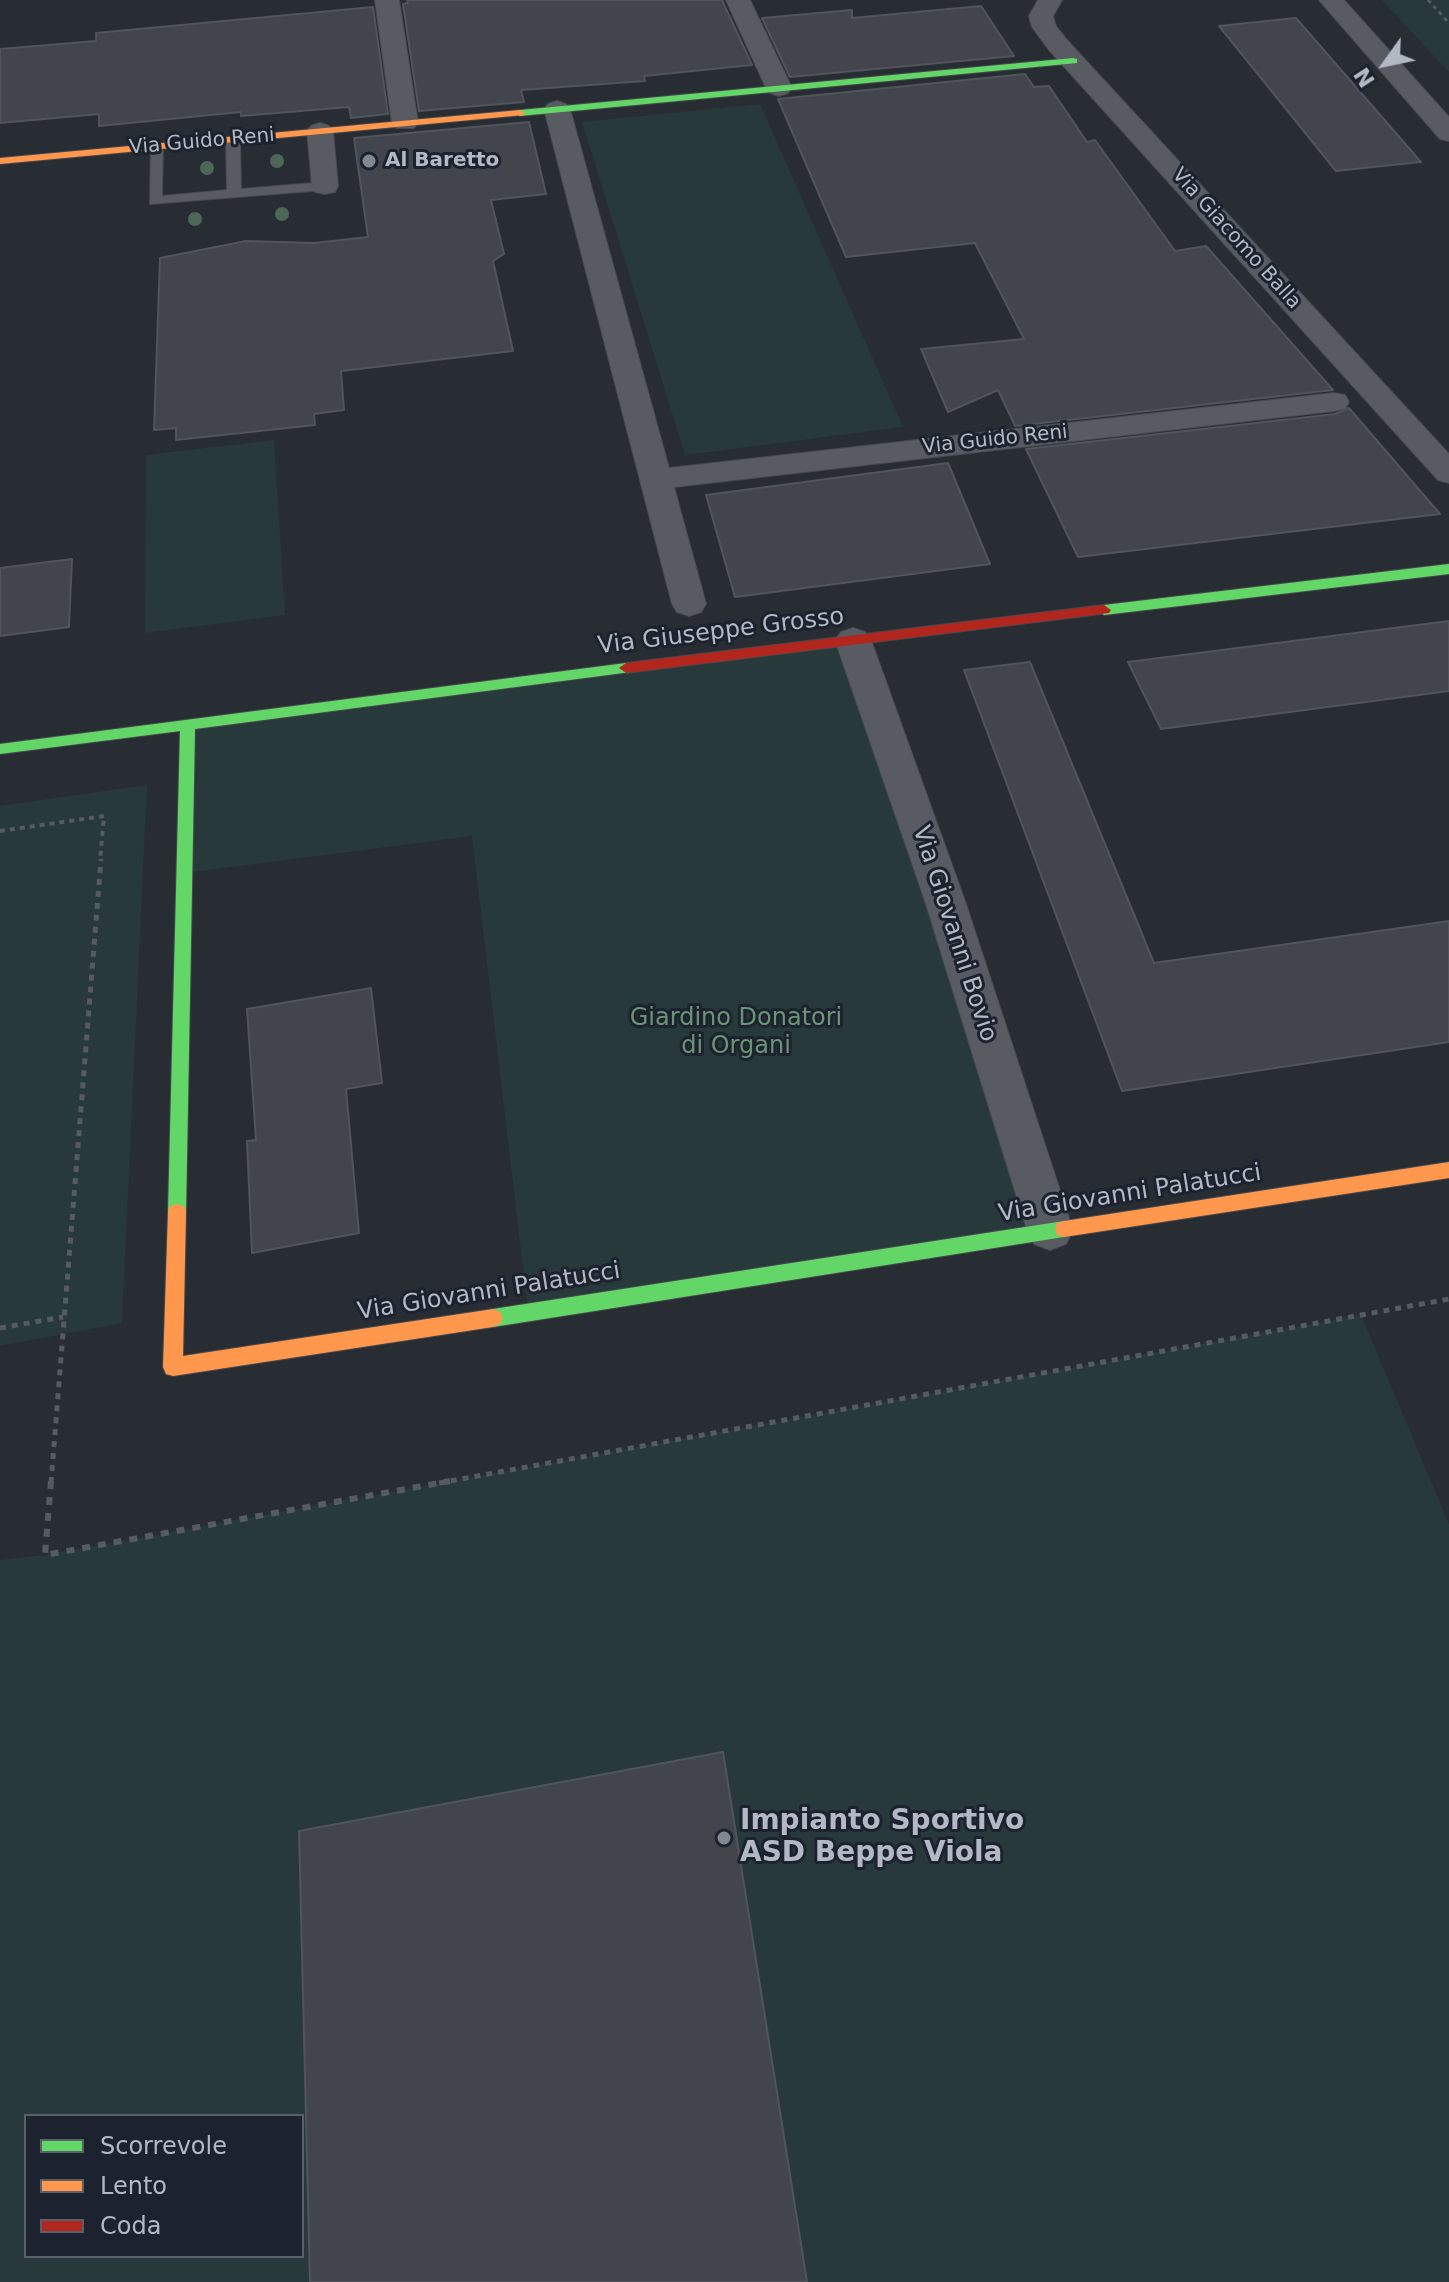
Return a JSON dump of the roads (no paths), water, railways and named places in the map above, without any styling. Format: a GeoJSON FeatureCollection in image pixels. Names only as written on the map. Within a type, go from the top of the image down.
{"type":"FeatureCollection","features":[{"type":"Feature","properties":{"kind":"street"},"geometry":{"type":"LineString","coordinates":[[387,0],[405,123]]}},
{"type":"Feature","properties":{"kind":"street"},"geometry":{"type":"LineString","coordinates":[[738,0],[779,88]]}},
{"type":"Feature","properties":{"kind":"street","name":"Via Giacomo Balla"},"geometry":{"type":"LineString","coordinates":[[1050,0],[1041,16],[1044,27],[1449,473]]}},
{"type":"Feature","properties":{"kind":"street"},"geometry":{"type":"LineString","coordinates":[[1331,0],[1449,133]]}},
{"type":"Feature","properties":{"kind":"street","name":"Via Guido Reni"},"geometry":{"type":"LineString","coordinates":[[0,161],[1073,61]]}},
{"type":"Feature","properties":{"kind":"street"},"geometry":{"type":"LineString","coordinates":[[557,109],[689,604]]}},
{"type":"Feature","properties":{"kind":"street"},"geometry":{"type":"LineString","coordinates":[[320,131],[325,186]]}},
{"type":"Feature","properties":{"kind":"street","name":"Via Guido Reni"},"geometry":{"type":"LineString","coordinates":[[656,479],[1334,402]]}},
{"type":"Feature","properties":{"kind":"street","name":"Via Giuseppe Grosso"},"geometry":{"type":"LineString","coordinates":[[0,749],[853,640],[1449,569]]}},
{"type":"Feature","properties":{"kind":"street","name":"Via Giovanni Bovio"},"geometry":{"type":"LineString","coordinates":[[853,640],[945,901],[1050,1230]]}},
{"type":"Feature","properties":{"kind":"street","name":"Via Giovanni Palatucci"},"geometry":{"type":"LineString","coordinates":[[188,725],[173,1367],[1449,1170]]}},
{"type":"Feature","properties":{"kind":"lane"},"geometry":{"type":"LineString","coordinates":[[233,139],[234,194]]}},
{"type":"Feature","properties":{"kind":"lane"},"geometry":{"type":"LineString","coordinates":[[156,146],[155,201],[325,186]]}},
{"type":"Feature","properties":{"kind":"place","name":"Al Baretto"},"geometry":{"type":"Point","coordinates":[369,161]}},
{"type":"Feature","properties":{"kind":"place","name":"Impianto Sportivo ASD Beppe Viola"},"geometry":{"type":"Point","coordinates":[724,1838]}},
{"type":"Feature","properties":{"kind":"park label","name":"Giardino Donatori di Organi"},"geometry":{"type":"Point","coordinates":[736,1033]}}]}
